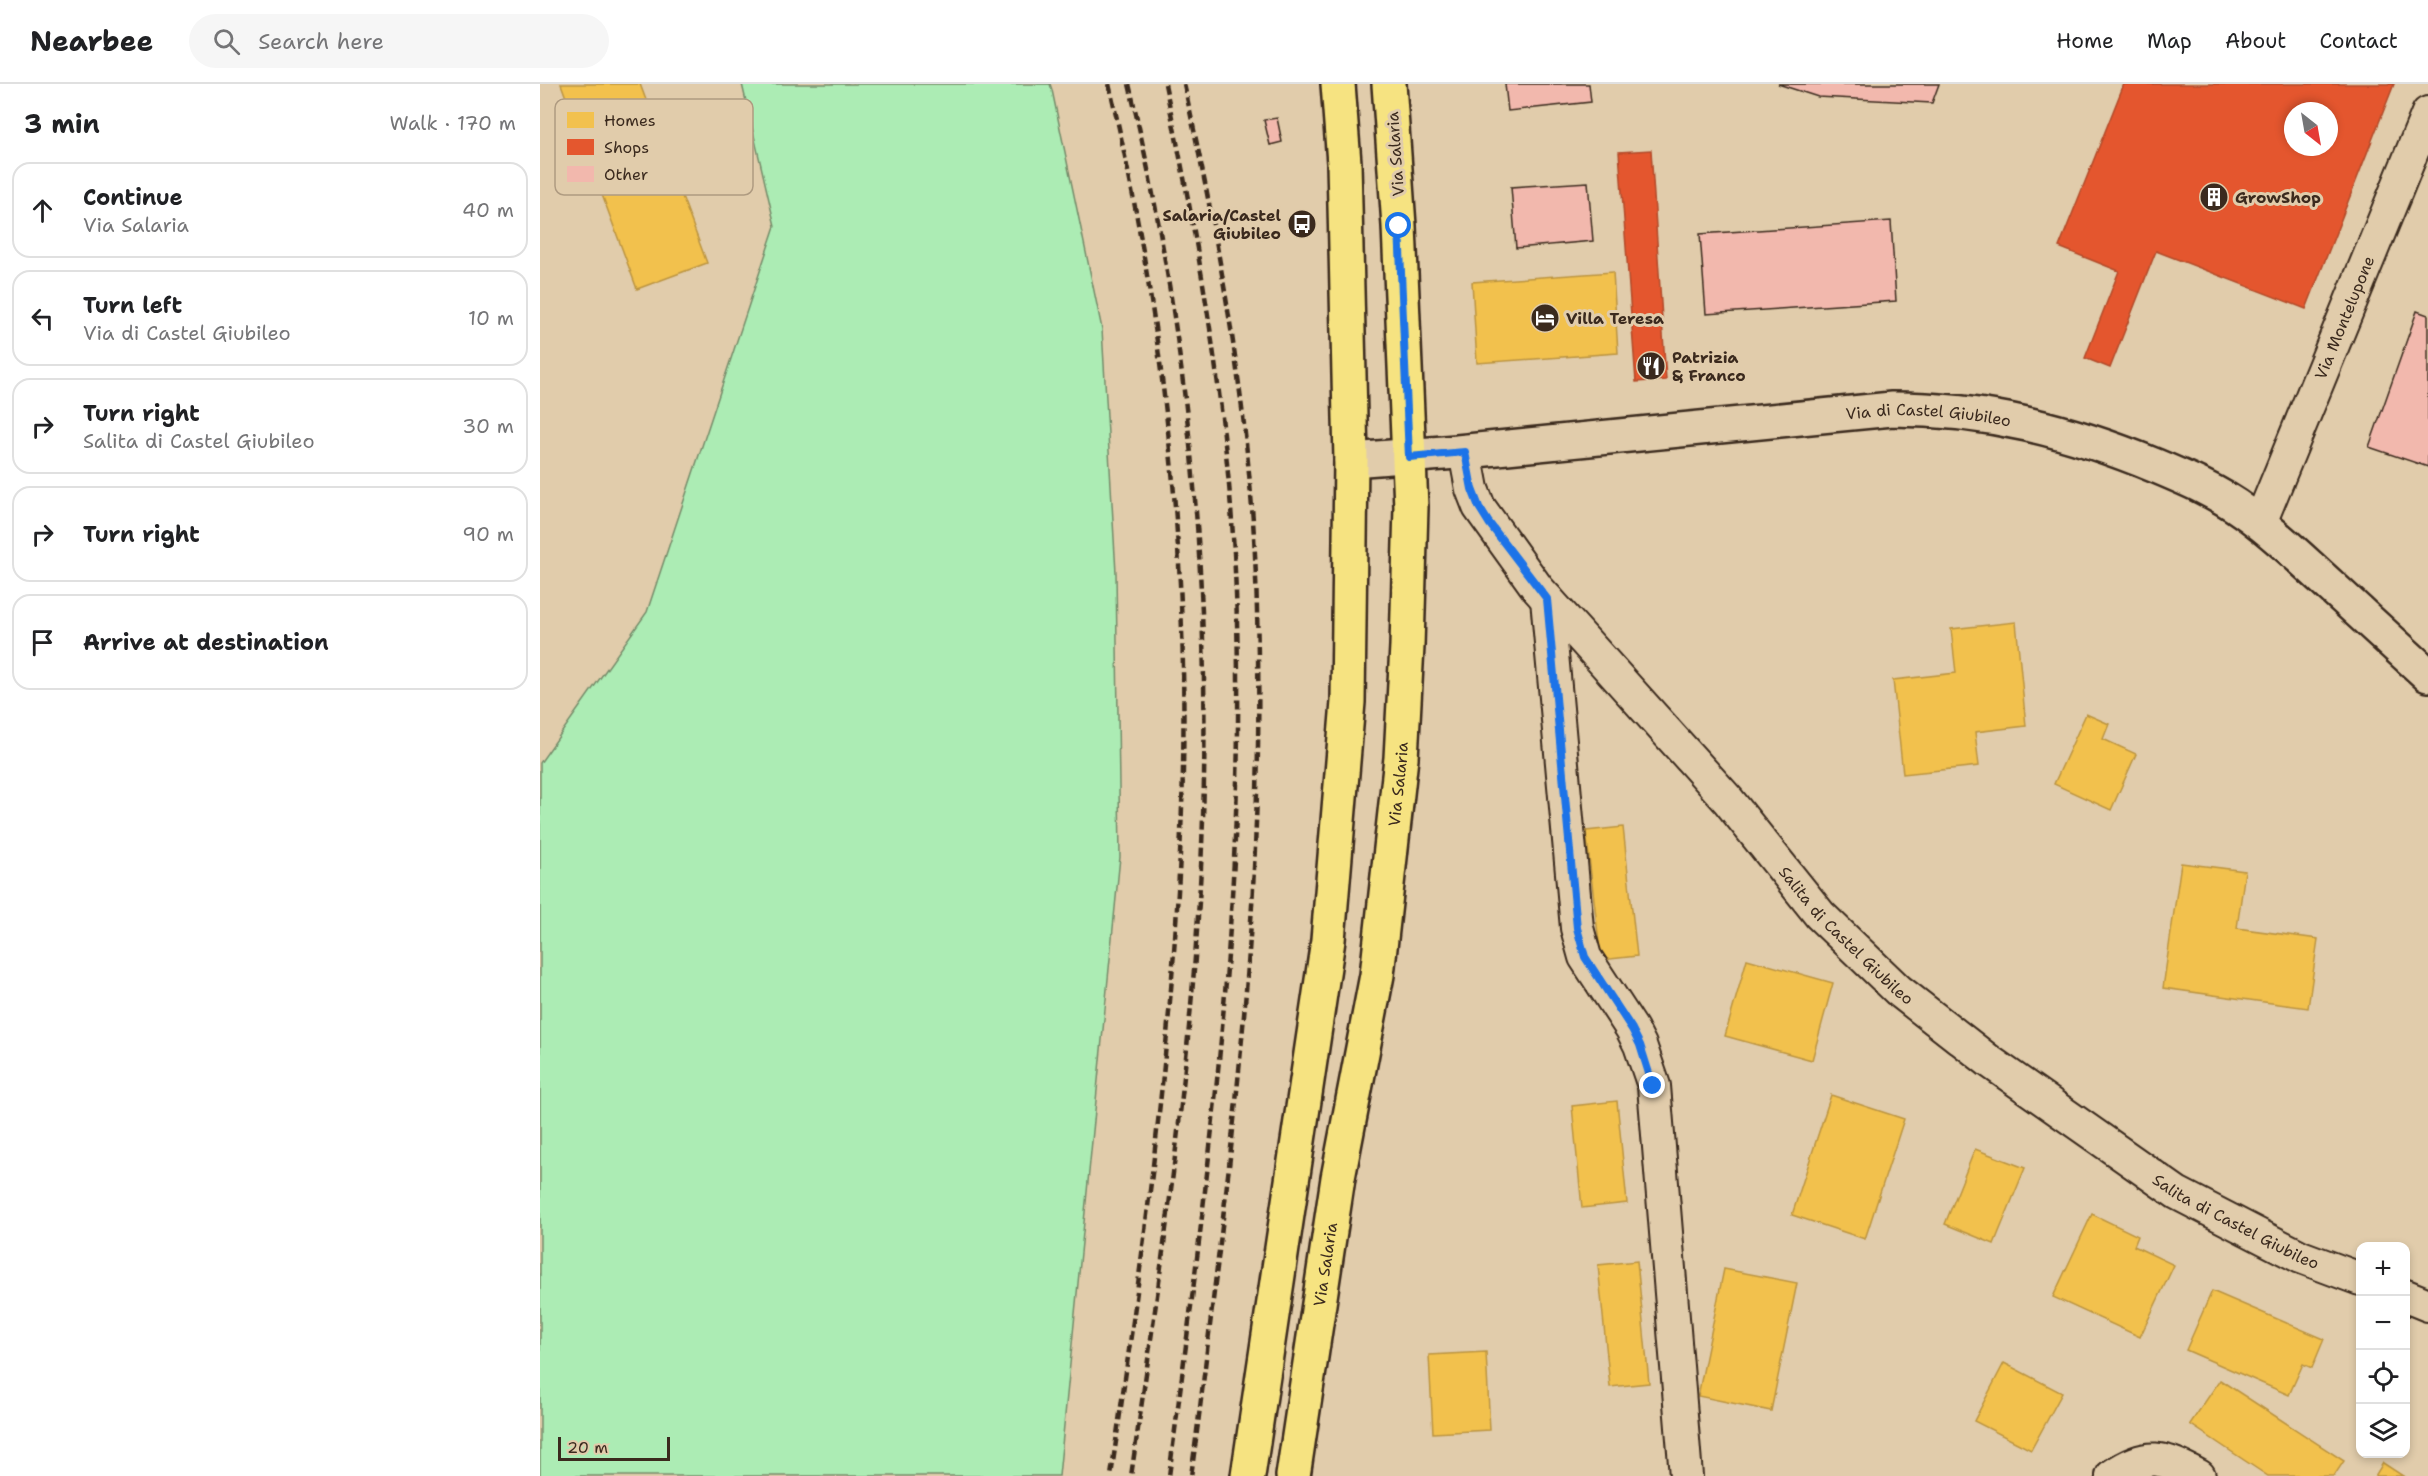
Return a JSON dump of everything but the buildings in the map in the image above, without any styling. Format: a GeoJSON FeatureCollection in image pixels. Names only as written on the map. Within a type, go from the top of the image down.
{"type":"FeatureCollection","features":[{"type":"Feature","properties":{"kind":"main road"},"geometry":{"type":"LineString","coordinates":[[1248,1476],[1328,940],[1348,702],[1351,460],[1344,164],[1338,84]]}},
{"type":"Feature","properties":{"kind":"main road","name":"Via Salaria"},"geometry":{"type":"LineString","coordinates":[[1293,1476],[1338,1178],[1370,1019],[1386,910],[1401,758],[1410,535],[1409,457],[1399,226],[1389,84]]}},
{"type":"Feature","properties":{"kind":"street","name":"Via Montelupone"},"geometry":{"type":"LineString","coordinates":[[2260,523],[2428,113]]}},
{"type":"Feature","properties":{"kind":"street","name":"Via di Castel Giubileo"},"geometry":{"type":"LineString","coordinates":[[1351,460],[1465,452],[1846,412],[1892,409],[1940,410],[1990,415],[2040,427],[2119,451],[2194,482],[2244,510],[2428,675]]}},
{"type":"Feature","properties":{"kind":"street","name":"Salita di Castel Giubileo"},"geometry":{"type":"LineString","coordinates":[[1465,452],[1472,489],[1479,507],[1547,599],[1728,800],[1820,915],[1898,990],[1989,1061],[2177,1193],[2301,1257],[2356,1278]]}},
{"type":"Feature","properties":{"kind":"street"},"geometry":{"type":"LineString","coordinates":[[1547,599],[1577,928],[1585,957],[1627,1020],[1640,1045],[1653,1086],[1686,1476]]}},
{"type":"Feature","properties":{"kind":"street"},"geometry":{"type":"LineString","coordinates":[[2410,1298],[2428,1305]]}},
{"type":"Feature","properties":{"kind":"street"},"geometry":{"type":"LineString","coordinates":[[2112,1476],[2128,1466],[2158,1458],[2171,1461],[2199,1476]]}},
{"type":"Feature","properties":{"kind":"green space"},"geometry":{"type":"Polygon","coordinates":[[[742,84],[1050,84],[1052,90],[1102,329],[1116,573],[1120,857],[1059,1476],[540,1476],[540,763],[647,612],[775,226],[753,131],[753,99],[745,99],[742,84]]]}},
{"type":"Feature","properties":{"kind":"railway"},"geometry":{"type":"LineString","coordinates":[[1109,84],[1146,268],[1160,362],[1178,550],[1183,738],[1181,832],[1171,994],[1154,1155],[1111,1476]]}},
{"type":"Feature","properties":{"kind":"railway"},"geometry":{"type":"LineString","coordinates":[[1129,84],[1168,277],[1182,375],[1193,473],[1204,670],[1201,867],[1190,1020],[1163,1248],[1131,1476]]}},
{"type":"Feature","properties":{"kind":"railway"},"geometry":{"type":"LineString","coordinates":[[1165,84],[1200,266],[1218,387],[1231,510],[1238,685],[1231,912],[1222,1025],[1198,1251],[1169,1476]]}},
{"type":"Feature","properties":{"kind":"railway"},"geometry":{"type":"LineString","coordinates":[[1184,84],[1216,242],[1241,401],[1253,526],[1258,656],[1257,808],[1242,1033],[1227,1184],[1191,1476]]}},
{"type":"Feature","properties":{"kind":"place","name":"GrowShop"},"geometry":{"type":"Point","coordinates":[2214,197]}},
{"type":"Feature","properties":{"kind":"place","name":"Salaria/Castel Giubileo"},"geometry":{"type":"Point","coordinates":[1302,224]}},
{"type":"Feature","properties":{"kind":"place","name":"Villa Teresa"},"geometry":{"type":"Point","coordinates":[1545,318]}},
{"type":"Feature","properties":{"kind":"place","name":"Patrizia & Franco"},"geometry":{"type":"Point","coordinates":[1651,366]}},
{"type":"Feature","properties":{"kind":"route"},"geometry":{"type":"LineString","coordinates":[[1399,226],[1409,457],[1465,452],[1472,489],[1479,507],[1526,574],[1547,599],[1577,928],[1585,957],[1621,1011],[1640,1045],[1648,1063],[1653,1086]]}}]}
